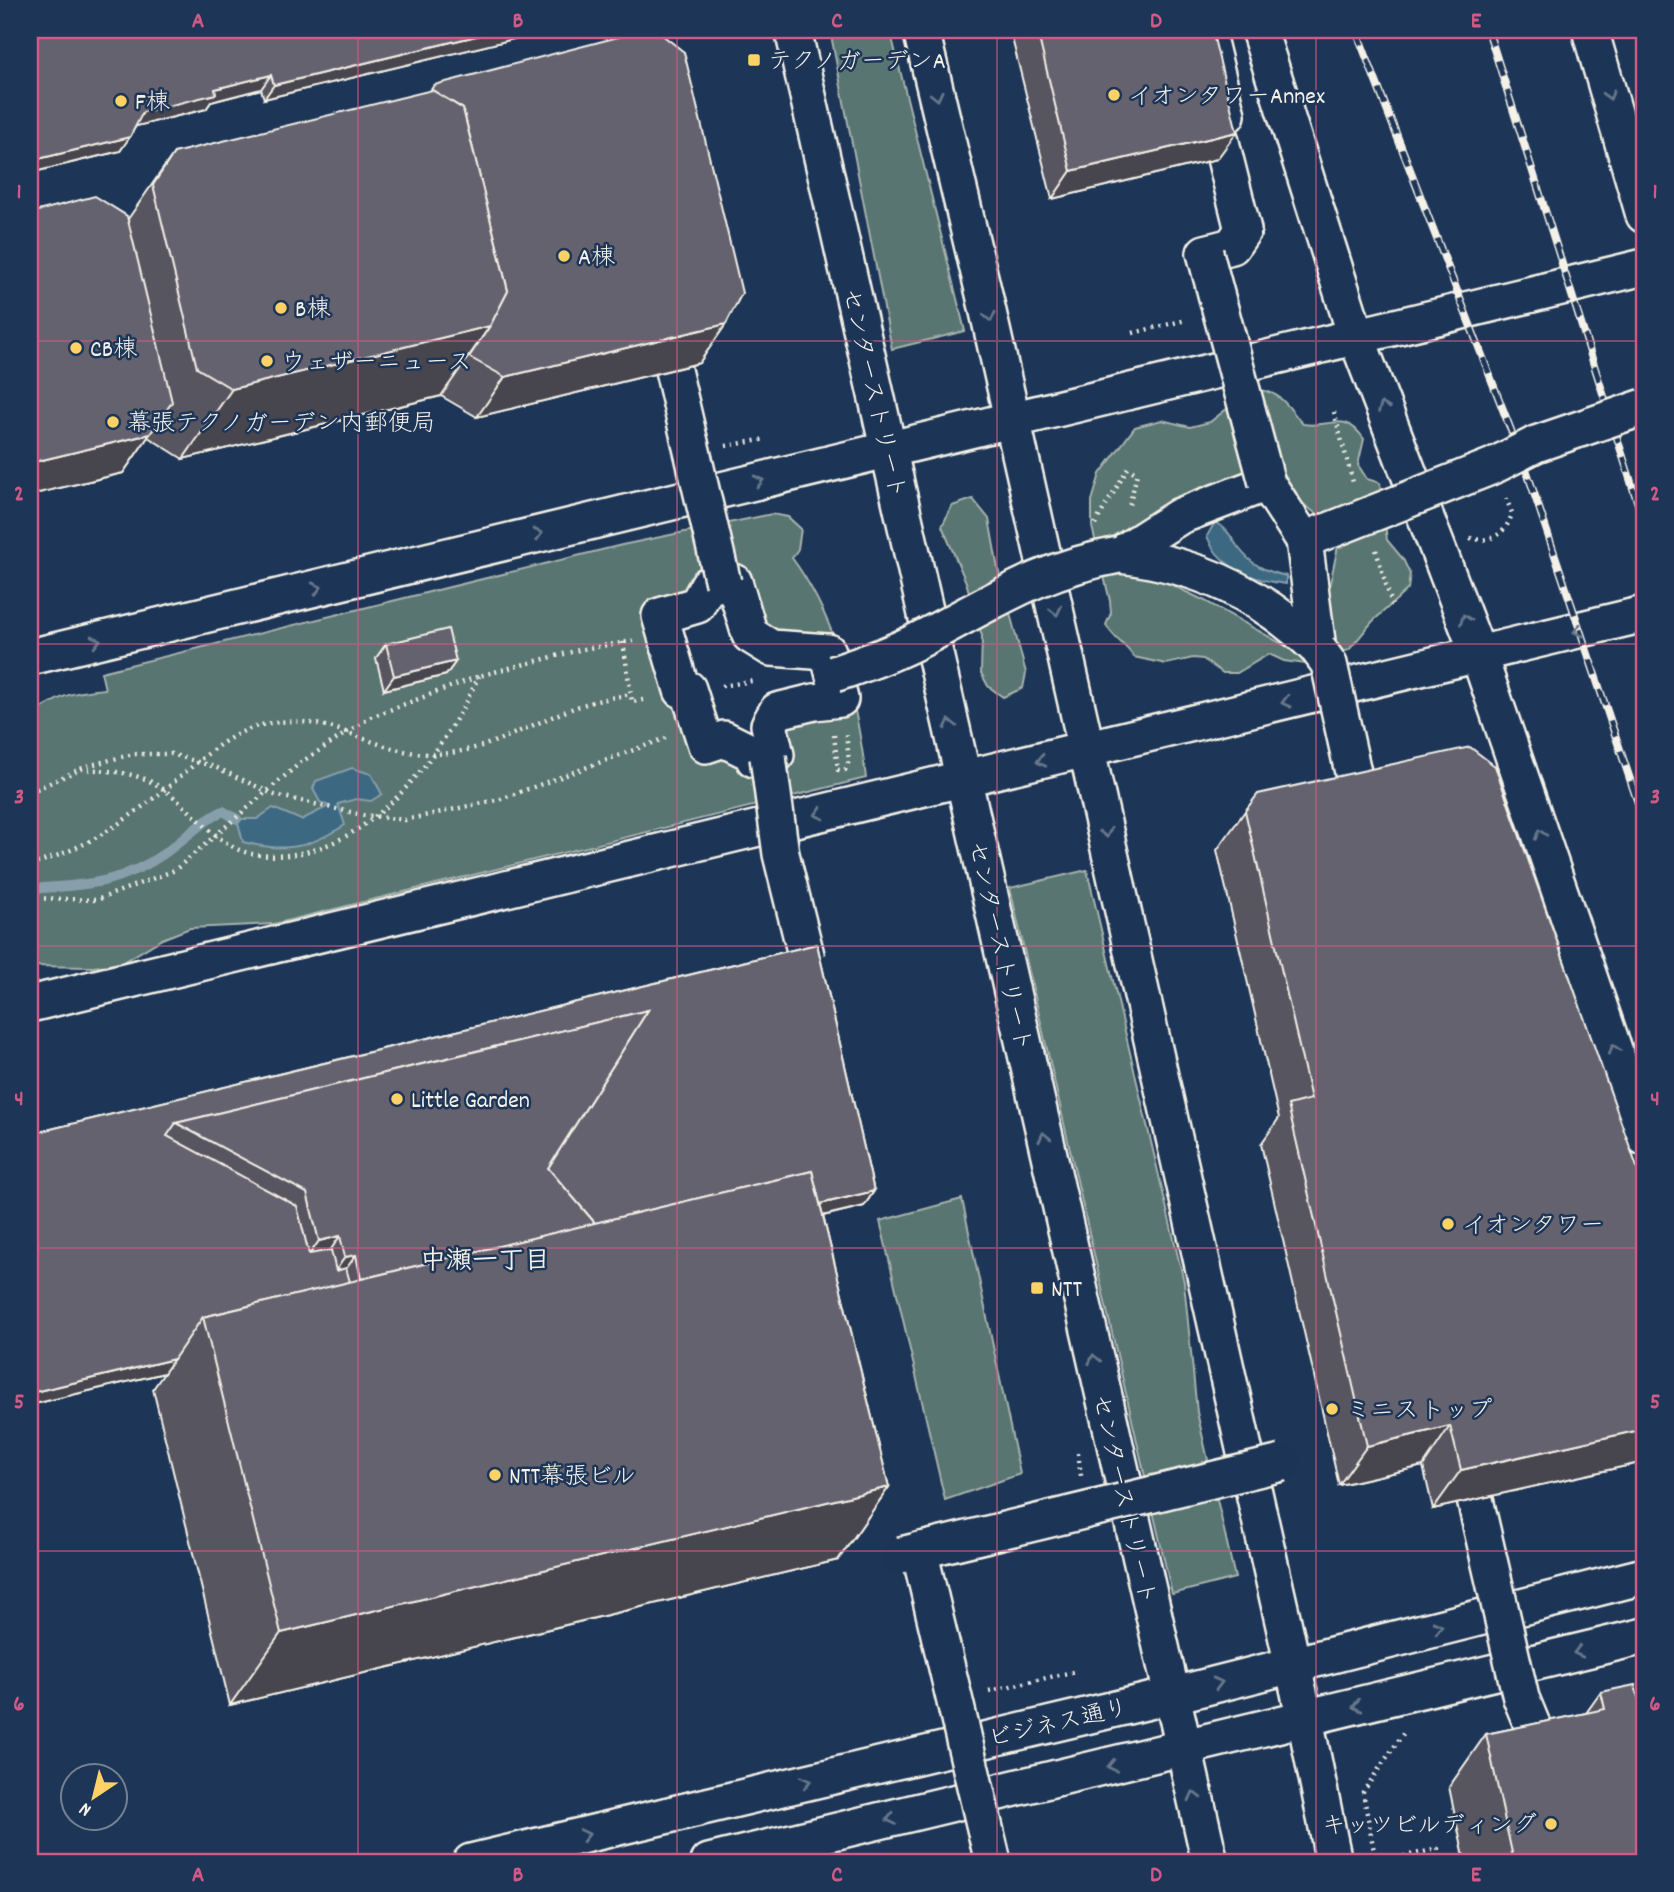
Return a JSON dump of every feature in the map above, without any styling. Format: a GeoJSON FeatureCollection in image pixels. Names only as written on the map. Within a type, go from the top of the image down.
{"type":"FeatureCollection","features":[{"type":"Feature","properties":{"kind":"street","name":"センターストリート"},"geometry":{"type":"LineString","coordinates":[[793,30],[1170,1696],[1210,1862]]}},
{"type":"Feature","properties":{"kind":"street"},"geometry":{"type":"LineString","coordinates":[[921,30],[1088,750],[1306,1719],[1334,1862]]}},
{"type":"Feature","properties":{"kind":"street"},"geometry":{"type":"LineString","coordinates":[[1206,30],[1227,115],[1216,118],[1243,230],[1232,246],[1205,253],[1267,483],[1304,540],[1318,649]]}},
{"type":"Feature","properties":{"kind":"street"},"geometry":{"type":"LineString","coordinates":[[1259,30],[1356,336],[1479,656],[1644,1137]]}},
{"type":"Feature","properties":{"kind":"street"},"geometry":{"type":"LineString","coordinates":[[1590,30],[1644,215]]}},
{"type":"Feature","properties":{"kind":"street"},"geometry":{"type":"LineString","coordinates":[[30,657],[1644,267]]}},
{"type":"Feature","properties":{"kind":"street"},"geometry":{"type":"LineString","coordinates":[[673,370],[723,583]]}},
{"type":"Feature","properties":{"kind":"street"},"geometry":{"type":"LineString","coordinates":[[1304,540],[1497,475],[1536,443],[1644,407]]}},
{"type":"Feature","properties":{"kind":"street"},"geometry":{"type":"LineString","coordinates":[[1119,555],[1180,516],[1267,483]]}},
{"type":"Feature","properties":{"kind":"street"},"geometry":{"type":"LineString","coordinates":[[834,674],[922,639],[1048,573],[1075,563],[1119,555],[1175,564],[1228,583],[1276,612],[1318,649],[1329,664],[1360,804]]}},
{"type":"Feature","properties":{"kind":"street"},"geometry":{"type":"LineString","coordinates":[[734,582],[746,628],[756,641],[771,648],[828,652],[841,699],[777,711],[769,724],[776,755],[754,759],[752,753],[724,739],[706,745],[688,689],[682,690],[665,635],[660,616],[697,605],[708,584],[734,582]]}},
{"type":"Feature","properties":{"kind":"street"},"geometry":{"type":"LineString","coordinates":[[30,1004],[1644,614]]}},
{"type":"Feature","properties":{"kind":"street"},"geometry":{"type":"LineString","coordinates":[[768,757],[781,854],[807,959]]}},
{"type":"Feature","properties":{"kind":"street"},"geometry":{"type":"LineString","coordinates":[[1460,1435],[1521,1698],[1549,1766]]}},
{"type":"Feature","properties":{"kind":"street"},"geometry":{"type":"LineString","coordinates":[[993,1862],[954,1699],[910,1552],[1282,1463]]}},
{"type":"Feature","properties":{"kind":"street","name":"ビジネス通り"},"geometry":{"type":"LineString","coordinates":[[471,1862],[1170,1696],[1644,1576]]}},
{"type":"Feature","properties":{"kind":"street"},"geometry":{"type":"LineString","coordinates":[[709,1862],[1183,1750],[1644,1636]]}},
{"type":"Feature","properties":{"kind":"path"},"geometry":{"type":"LineString","coordinates":[[1133,333],[1219,312]]}},
{"type":"Feature","properties":{"kind":"path"},"geometry":{"type":"LineString","coordinates":[[1334,412],[1357,497]]}},
{"type":"Feature","properties":{"kind":"path"},"geometry":{"type":"LineString","coordinates":[[1092,527],[1128,468],[1137,474],[1128,511]]}},
{"type":"Feature","properties":{"kind":"path"},"geometry":{"type":"LineString","coordinates":[[1445,494],[1463,533],[1473,539],[1490,538],[1505,529],[1511,513],[1497,475]]}},
{"type":"Feature","properties":{"kind":"path"},"geometry":{"type":"LineString","coordinates":[[1362,553],[1375,548],[1392,604]]}},
{"type":"Feature","properties":{"kind":"path"},"geometry":{"type":"LineString","coordinates":[[30,898],[97,900],[175,870],[265,790],[348,731],[381,713],[480,676],[583,649],[665,635]]}},
{"type":"Feature","properties":{"kind":"path"},"geometry":{"type":"LineString","coordinates":[[80,769],[141,777],[163,791],[215,835],[239,850],[265,856],[288,856],[323,850],[347,838],[373,816],[433,754],[460,715],[480,676]]}},
{"type":"Feature","properties":{"kind":"path"},"geometry":{"type":"LineString","coordinates":[[30,865],[92,842],[237,733],[259,726],[299,721],[433,754],[489,746],[576,707],[630,694]]}},
{"type":"Feature","properties":{"kind":"path"},"geometry":{"type":"LineString","coordinates":[[30,792],[80,769],[133,754],[170,754],[265,790],[373,816],[405,820],[501,799],[700,725]]}},
{"type":"Feature","properties":{"kind":"path"},"geometry":{"type":"LineString","coordinates":[[834,731],[834,759],[838,770],[849,767],[846,733]]}},
{"type":"Feature","properties":{"kind":"path"},"geometry":{"type":"LineString","coordinates":[[954,1699],[1077,1671]]}},
{"type":"Feature","properties":{"kind":"path"},"geometry":{"type":"LineString","coordinates":[[1408,1726],[1363,1792],[1376,1862],[1438,1849],[1440,1859],[1426,1862]]}},
{"type":"Feature","properties":{"kind":"green space"},"geometry":{"type":"Polygon","coordinates":[[[830,30],[890,30],[965,331],[892,349],[830,30]]]}},
{"type":"Feature","properties":{"kind":"green space"},"geometry":{"type":"Polygon","coordinates":[[[1260,390],[1274,394],[1285,402],[1303,424],[1343,422],[1364,439],[1358,465],[1367,479],[1380,483],[1387,540],[1403,559],[1410,574],[1408,589],[1372,622],[1349,650],[1306,664],[1284,661],[1269,654],[1237,673],[1223,673],[1203,659],[1193,658],[1166,664],[1134,657],[1106,625],[1111,613],[1110,601],[1092,527],[1092,501],[1100,474],[1135,427],[1162,420],[1190,427],[1210,422],[1242,397],[1260,390]],[[1281,487],[1174,514],[1151,575],[1205,601],[1298,653],[1327,598],[1338,546],[1319,516],[1281,487]]]}},
{"type":"Feature","properties":{"kind":"green space"},"geometry":{"type":"Polygon","coordinates":[[[973,499],[989,519],[998,569],[1026,673],[1023,688],[1003,697],[988,686],[981,673],[982,636],[966,582],[942,526],[952,506],[973,499]]]}},
{"type":"Feature","properties":{"kind":"green space"},"geometry":{"type":"Polygon","coordinates":[[[772,514],[788,517],[801,529],[798,549],[792,558],[808,582],[833,634],[857,720],[866,778],[274,924],[190,928],[162,939],[122,963],[93,967],[30,966],[30,716],[65,696],[105,689],[101,672],[622,545],[772,514]],[[734,582],[660,616],[706,745],[752,753],[769,725],[814,702],[828,652],[780,649],[734,582]]]}},
{"type":"Feature","properties":{"kind":"green space"},"geometry":{"type":"Polygon","coordinates":[[[1087,870],[1184,1282],[1197,1412],[1235,1578],[1172,1594],[1010,888],[1087,870]]]}},
{"type":"Feature","properties":{"kind":"green space"},"geometry":{"type":"Polygon","coordinates":[[[962,1199],[1020,1474],[945,1500],[880,1221],[962,1199]]]}},
{"type":"Feature","properties":{"kind":"water"},"geometry":{"type":"Polygon","coordinates":[[[1215,522],[1226,530],[1253,563],[1286,576],[1286,584],[1250,576],[1229,565],[1212,547],[1207,536],[1215,522]]]}},
{"type":"Feature","properties":{"kind":"water"},"geometry":{"type":"Polygon","coordinates":[[[352,768],[371,774],[382,794],[371,801],[356,799],[338,804],[345,825],[320,839],[284,848],[243,842],[237,819],[257,819],[273,808],[301,820],[329,806],[320,802],[313,789],[316,781],[352,768]]]}},
{"type":"Feature","properties":{"kind":"building","name":"F棟"},"geometry":{"type":"Polygon","coordinates":[[[30,30],[501,30],[274,85],[271,75],[215,89],[216,94],[143,112],[130,137],[30,161],[30,30]]]}},
{"type":"Feature","properties":{"kind":"building","name":"A棟"},"geometry":{"type":"Polygon","coordinates":[[[645,30],[656,30],[684,52],[742,293],[726,324],[505,377],[469,357],[490,326],[508,291],[463,109],[430,91],[434,85],[645,30]]]}},
{"type":"Feature","properties":{"kind":"building","name":"イオンタワーAnnex"},"geometry":{"type":"Polygon","coordinates":[[[1037,30],[1212,30],[1237,132],[1071,171],[1037,30]]]}},
{"type":"Feature","properties":{"kind":"building","name":"B棟"},"geometry":{"type":"Polygon","coordinates":[[[432,90],[463,109],[508,291],[490,326],[232,389],[197,368],[153,185],[174,153],[432,90]]]}},
{"type":"Feature","properties":{"kind":"building","name":"CB棟"},"geometry":{"type":"Polygon","coordinates":[[[95,196],[127,216],[172,402],[150,434],[30,463],[30,213],[95,196]]]}},
{"type":"Feature","properties":{"kind":"building"},"geometry":{"type":"Polygon","coordinates":[[[448,629],[456,661],[394,676],[386,644],[448,629]]]}},
{"type":"Feature","properties":{"kind":"building","name":"イオンタワー"},"geometry":{"type":"Polygon","coordinates":[[[1470,747],[1495,766],[1644,1187],[1644,1429],[1461,1470],[1450,1426],[1367,1446],[1288,1105],[1311,1099],[1245,811],[1258,794],[1470,747]]]}},
{"type":"Feature","properties":{"kind":"building"},"geometry":{"type":"Polygon","coordinates":[[[817,944],[874,1191],[820,1204],[812,1171],[595,1223],[548,1168],[648,1010],[176,1123],[167,1136],[297,1206],[309,1254],[331,1250],[336,1271],[346,1268],[350,1282],[203,1317],[174,1359],[30,1393],[30,1134],[817,944]]]}},
{"type":"Feature","properties":{"kind":"building"},"geometry":{"type":"Polygon","coordinates":[[[648,1010],[548,1168],[595,1223],[361,1279],[356,1255],[345,1257],[340,1236],[319,1241],[307,1193],[176,1123],[648,1010]]]}},
{"type":"Feature","properties":{"kind":"building","name":"NTT幕張ビル"},"geometry":{"type":"Polygon","coordinates":[[[812,1171],[889,1487],[281,1633],[203,1317],[812,1171]]]}},
{"type":"Feature","properties":{"kind":"building","name":"キッツビルディング"},"geometry":{"type":"Polygon","coordinates":[[[1635,1685],[1639,1701],[1644,1700],[1644,1862],[1514,1862],[1486,1734],[1605,1709],[1601,1692],[1635,1685]]]}},
{"type":"Feature","properties":{"kind":"waterway"},"geometry":{"type":"LineString","coordinates":[[30,889],[100,882],[132,872],[165,853],[223,811],[237,819]]}},
{"type":"Feature","properties":{"kind":"railway"},"geometry":{"type":"LineString","coordinates":[[1356,30],[1526,469],[1644,821]]}},
{"type":"Feature","properties":{"kind":"railway"},"geometry":{"type":"LineString","coordinates":[[1488,30],[1644,523]]}},
{"type":"Feature","properties":{"kind":"place","name":"テクノガーデンA"},"geometry":{"type":"Point","coordinates":[754,60]}},
{"type":"Feature","properties":{"kind":"place","name":"イオンタワーAnnex"},"geometry":{"type":"Point","coordinates":[1114,95]}},
{"type":"Feature","properties":{"kind":"place","name":"F棟"},"geometry":{"type":"Point","coordinates":[121,101]}},
{"type":"Feature","properties":{"kind":"place","name":"A棟"},"geometry":{"type":"Point","coordinates":[564,256]}},
{"type":"Feature","properties":{"kind":"place","name":"B棟"},"geometry":{"type":"Point","coordinates":[281,308]}},
{"type":"Feature","properties":{"kind":"place","name":"CB棟"},"geometry":{"type":"Point","coordinates":[76,348]}},
{"type":"Feature","properties":{"kind":"place","name":"ウェザーニュース"},"geometry":{"type":"Point","coordinates":[267,361]}},
{"type":"Feature","properties":{"kind":"place","name":"幕張テクノガーデン内郵便局"},"geometry":{"type":"Point","coordinates":[113,422]}},
{"type":"Feature","properties":{"kind":"place","name":"Little Garden"},"geometry":{"type":"Point","coordinates":[397,1099]}},
{"type":"Feature","properties":{"kind":"place","name":"イオンタワー"},"geometry":{"type":"Point","coordinates":[1448,1224]}},
{"type":"Feature","properties":{"kind":"place","name":"NTT"},"geometry":{"type":"Point","coordinates":[1037,1288]}},
{"type":"Feature","properties":{"kind":"place","name":"ミニストップ"},"geometry":{"type":"Point","coordinates":[1332,1409]}},
{"type":"Feature","properties":{"kind":"place","name":"NTT幕張ビル"},"geometry":{"type":"Point","coordinates":[495,1475]}},
{"type":"Feature","properties":{"kind":"place","name":"キッツビルディング"},"geometry":{"type":"Point","coordinates":[1551,1824]}},
{"type":"Feature","properties":{"kind":"district","name":"中瀬一丁目"},"geometry":{"type":"Point","coordinates":[485,1259]}}]}
